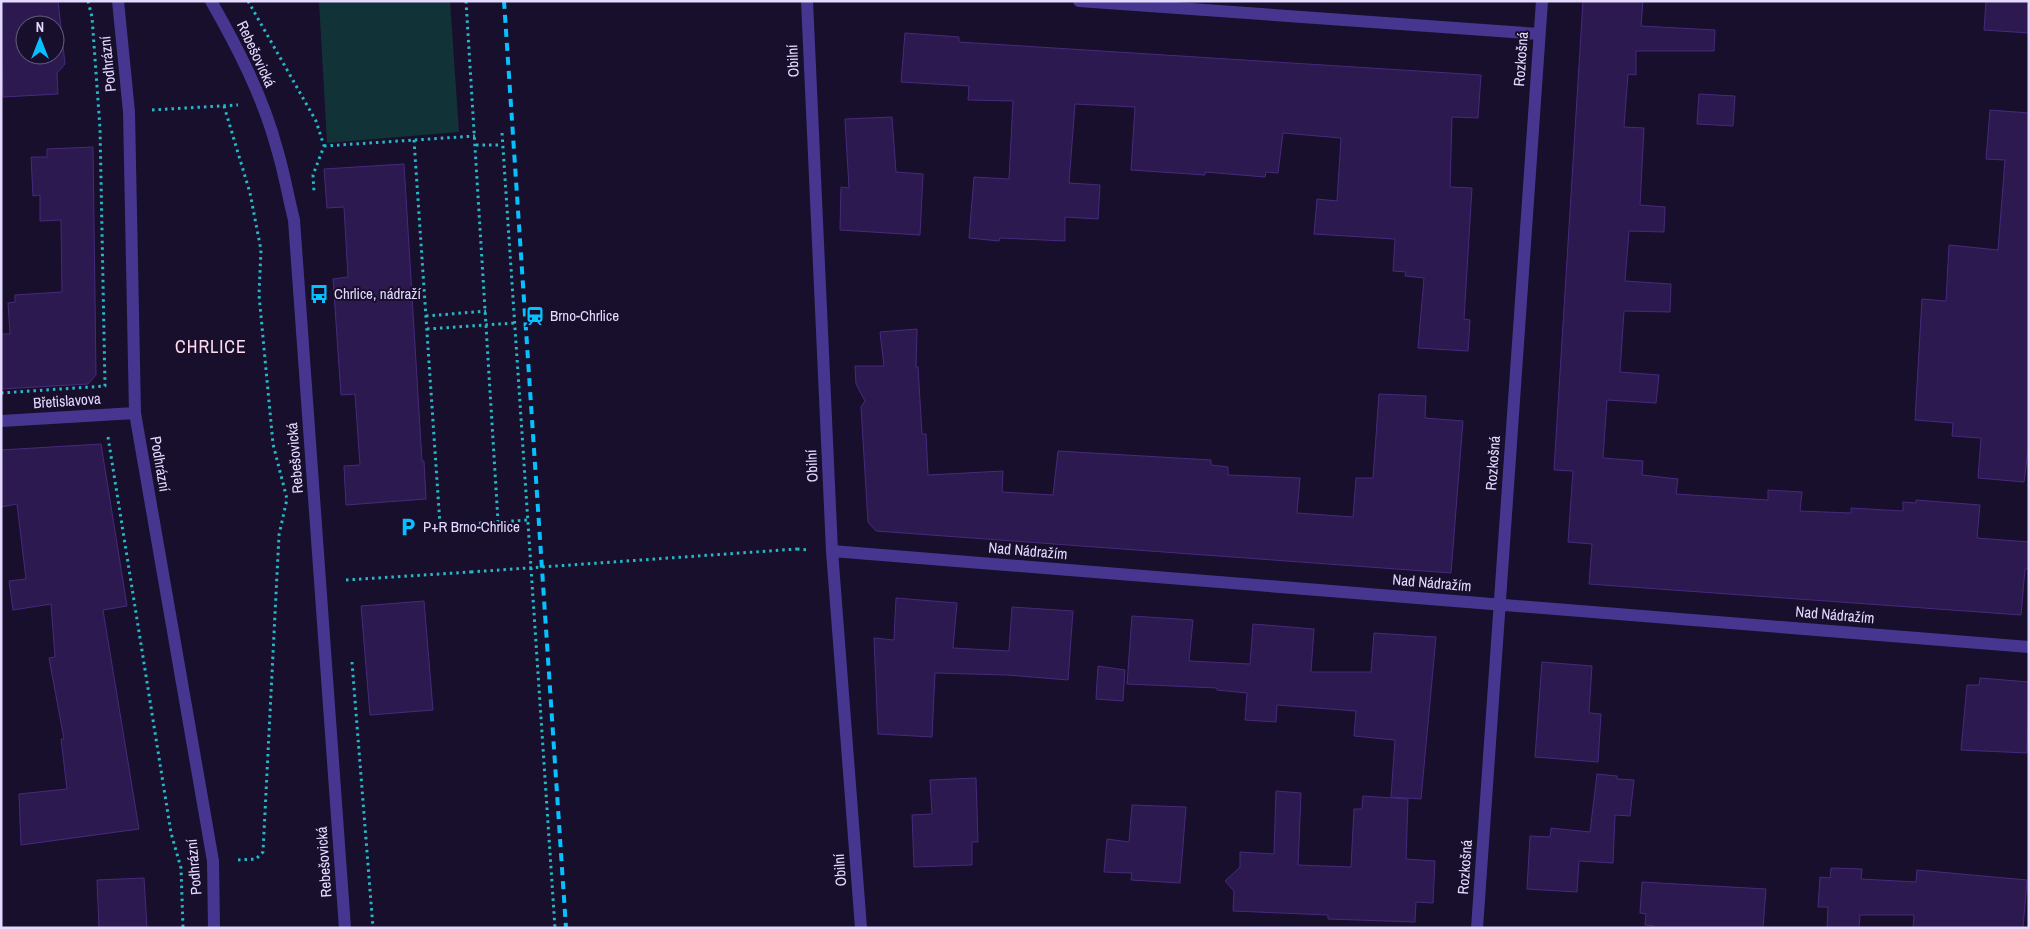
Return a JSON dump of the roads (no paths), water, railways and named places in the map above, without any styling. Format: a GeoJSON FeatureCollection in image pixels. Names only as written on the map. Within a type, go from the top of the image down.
{"type":"FeatureCollection","features":[{"type":"Feature","properties":{"kind":"street","name":"Podhrázní"},"geometry":{"type":"LineString","coordinates":[[118,1],[129,112],[135,413],[213,861],[214,928]]}},
{"type":"Feature","properties":{"kind":"street","name":"Rebešovická"},"geometry":{"type":"LineString","coordinates":[[211,1],[238,48],[261,104],[277,148],[294,220],[345,928]]}},
{"type":"Feature","properties":{"kind":"street","name":"Obilní"},"geometry":{"type":"LineString","coordinates":[[807,1],[832,551],[861,928]]}},
{"type":"Feature","properties":{"kind":"street"},"geometry":{"type":"LineString","coordinates":[[1079,1],[1539,34]]}},
{"type":"Feature","properties":{"kind":"street","name":"Rozkošná"},"geometry":{"type":"LineString","coordinates":[[1477,928],[1542,1]]}},
{"type":"Feature","properties":{"kind":"street","name":"Břetislavova"},"geometry":{"type":"LineString","coordinates":[[1,421],[135,413]]}},
{"type":"Feature","properties":{"kind":"street","name":"Nad Nádražím"},"geometry":{"type":"LineString","coordinates":[[832,551],[2029,647]]}},
{"type":"Feature","properties":{"kind":"railway"},"geometry":{"type":"LineString","coordinates":[[504,1],[566,928]]}},
{"type":"Feature","properties":{"kind":"place","name":"Chrlice, nádraží"},"geometry":{"type":"Point","coordinates":[319,294]}},
{"type":"Feature","properties":{"kind":"place","name":"Brno-Chrlice"},"geometry":{"type":"Point","coordinates":[535,316]}},
{"type":"Feature","properties":{"kind":"place","name":"P+R Brno-Chrlice"},"geometry":{"type":"Point","coordinates":[408,527]}},
{"type":"Feature","properties":{"kind":"district","name":"CHRLICE"},"geometry":{"type":"Point","coordinates":[211,347]}}]}
